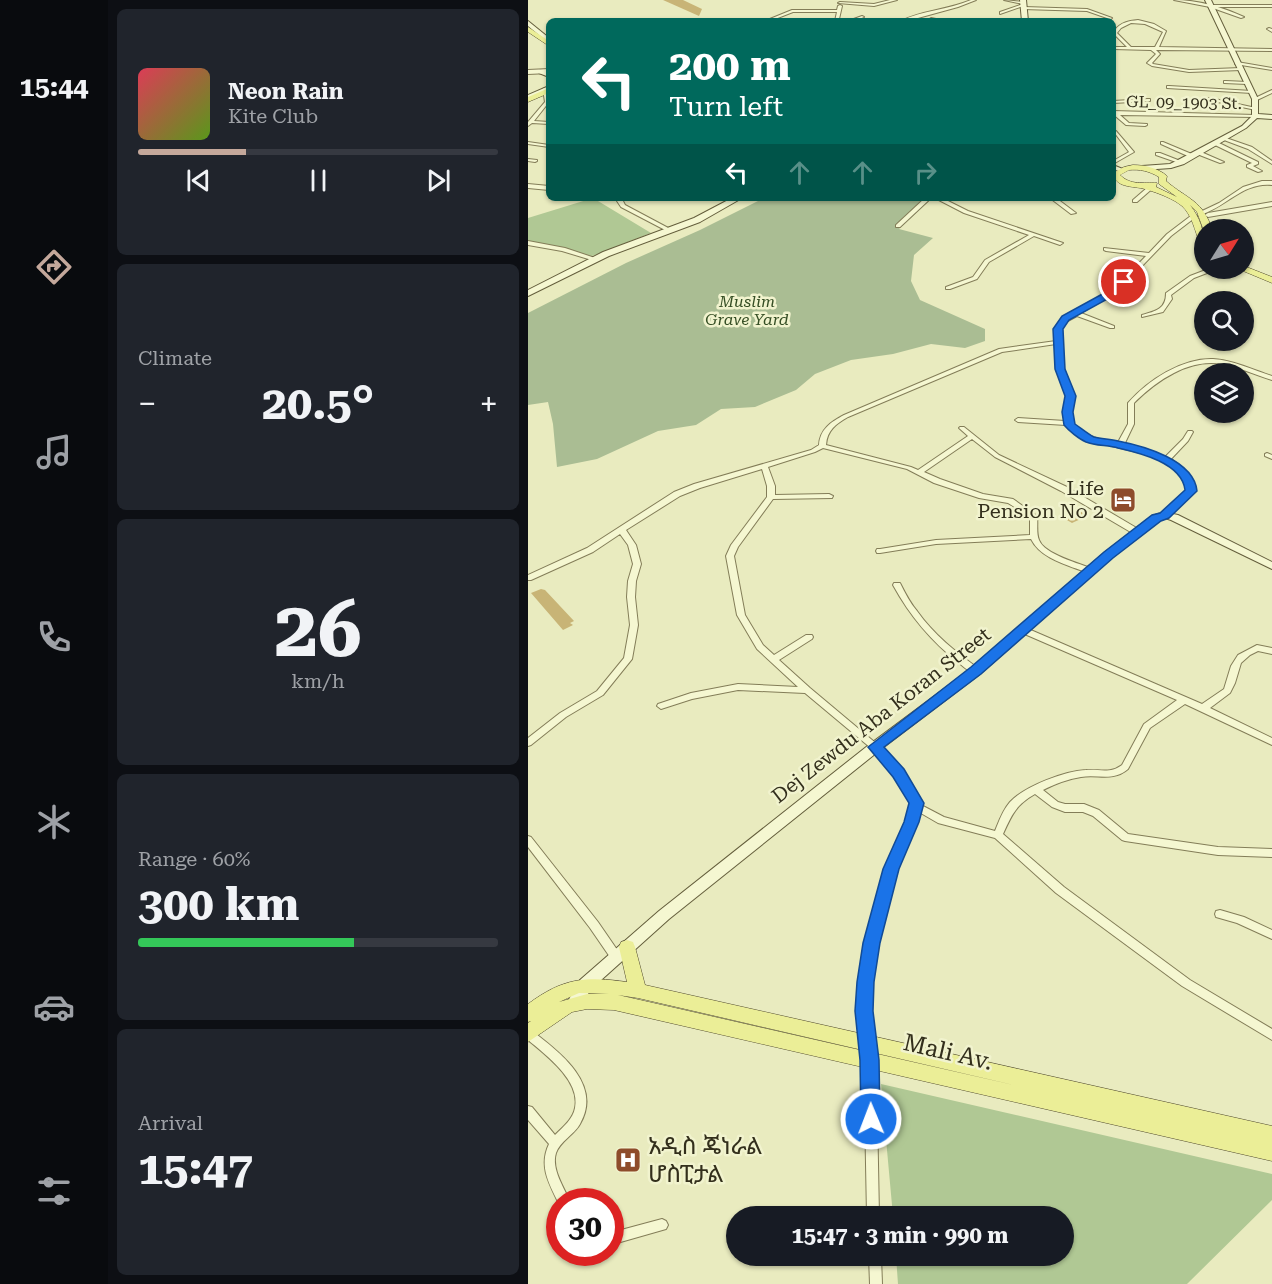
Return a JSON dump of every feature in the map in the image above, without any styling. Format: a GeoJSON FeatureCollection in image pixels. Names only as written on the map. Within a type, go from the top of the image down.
{"type":"FeatureCollection","features":[{"type":"Feature","properties":{"kind":"main road"},"geometry":{"type":"LineString","coordinates":[[1116,172],[1171,166],[1181,162],[1244,128],[1255,112],[1254,95],[1210,4]]}},
{"type":"Feature","properties":{"kind":"main road"},"geometry":{"type":"LineString","coordinates":[[528,23],[546,42]]}},
{"type":"Feature","properties":{"kind":"main road"},"geometry":{"type":"LineString","coordinates":[[528,31],[546,43]]}},
{"type":"Feature","properties":{"kind":"main road"},"geometry":{"type":"LineString","coordinates":[[528,36],[546,44]]}},
{"type":"Feature","properties":{"kind":"main road"},"geometry":{"type":"LineString","coordinates":[[539,72],[546,73]]}},
{"type":"Feature","properties":{"kind":"main road"},"geometry":{"type":"LineString","coordinates":[[528,98],[546,90]]}},
{"type":"Feature","properties":{"kind":"main road"},"geometry":{"type":"LineString","coordinates":[[1255,112],[1272,117]]}},
{"type":"Feature","properties":{"kind":"main road"},"geometry":{"type":"LineString","coordinates":[[1149,187],[1163,179],[1171,166]]}},
{"type":"Feature","properties":{"kind":"main road"},"geometry":{"type":"LineString","coordinates":[[1145,168],[1190,200],[1203,219]]}},
{"type":"Feature","properties":{"kind":"main road"},"geometry":{"type":"LineString","coordinates":[[1116,173],[1128,184],[1149,187],[1179,200],[1201,215],[1201,219]]}},
{"type":"Feature","properties":{"kind":"main road"},"geometry":{"type":"LineString","coordinates":[[528,293],[594,259],[628,244],[706,216],[733,201]]}},
{"type":"Feature","properties":{"kind":"main road"},"geometry":{"type":"LineString","coordinates":[[1254,269],[1272,275]]}},
{"type":"Feature","properties":{"kind":"main road"},"geometry":{"type":"LineString","coordinates":[[1254,273],[1272,280]]}},
{"type":"Feature","properties":{"kind":"main road"},"geometry":{"type":"LineString","coordinates":[[1164,515],[1195,527],[1272,566]]}},
{"type":"Feature","properties":{"kind":"main road","name":"Dej Zewdu Aba Koran Street"},"geometry":{"type":"LineString","coordinates":[[528,1014],[566,988],[581,993],[621,952],[664,915],[875,747],[976,671],[1091,570],[1137,532],[1164,515]]}},
{"type":"Feature","properties":{"kind":"main road"},"geometry":{"type":"LineString","coordinates":[[621,952],[638,992]]}},
{"type":"Feature","properties":{"kind":"main road","name":"Mali Av."},"geometry":{"type":"LineString","coordinates":[[581,993],[638,992],[784,1026],[868,1051],[1272,1152]]}},
{"type":"Feature","properties":{"kind":"main road"},"geometry":{"type":"LineString","coordinates":[[528,1034],[581,993]]}},
{"type":"Feature","properties":{"kind":"main road","name":"Mali Av."},"geometry":{"type":"LineString","coordinates":[[581,993],[614,1002],[868,1051],[1272,1136]]}},
{"type":"Feature","properties":{"kind":"street"},"geometry":{"type":"LineString","coordinates":[[837,18],[841,2],[874,5],[895,0]]}},
{"type":"Feature","properties":{"kind":"street"},"geometry":{"type":"LineString","coordinates":[[910,18],[926,12],[959,7],[974,0]]}},
{"type":"Feature","properties":{"kind":"street"},"geometry":{"type":"LineString","coordinates":[[1006,0],[1087,10],[1110,18]]}},
{"type":"Feature","properties":{"kind":"street"},"geometry":{"type":"LineString","coordinates":[[1176,0],[1210,4],[1272,6]]}},
{"type":"Feature","properties":{"kind":"street"},"geometry":{"type":"LineString","coordinates":[[1001,13],[1024,4]]}},
{"type":"Feature","properties":{"kind":"street"},"geometry":{"type":"LineString","coordinates":[[1210,4],[1242,17]]}},
{"type":"Feature","properties":{"kind":"street"},"geometry":{"type":"LineString","coordinates":[[916,8],[926,12]]}},
{"type":"Feature","properties":{"kind":"street"},"geometry":{"type":"LineString","coordinates":[[775,18],[792,11],[839,11]]}},
{"type":"Feature","properties":{"kind":"street"},"geometry":{"type":"LineString","coordinates":[[1116,30],[1120,25],[1130,22],[1154,26],[1165,32],[1155,49]]}},
{"type":"Feature","properties":{"kind":"street"},"geometry":{"type":"LineString","coordinates":[[1116,34],[1131,49]]}},
{"type":"Feature","properties":{"kind":"street"},"geometry":{"type":"LineString","coordinates":[[1116,48],[1272,50]]}},
{"type":"Feature","properties":{"kind":"street"},"geometry":{"type":"LineString","coordinates":[[1155,49],[1158,54],[1149,64],[1181,70],[1239,66],[1272,69]]}},
{"type":"Feature","properties":{"kind":"street"},"geometry":{"type":"LineString","coordinates":[[1181,70],[1186,62]]}},
{"type":"Feature","properties":{"kind":"street"},"geometry":{"type":"LineString","coordinates":[[528,73],[539,72]]}},
{"type":"Feature","properties":{"kind":"street"},"geometry":{"type":"LineString","coordinates":[[1226,82],[1247,83]]}},
{"type":"Feature","properties":{"kind":"street"},"geometry":{"type":"LineString","coordinates":[[1169,87],[1254,95],[1272,91]]}},
{"type":"Feature","properties":{"kind":"street"},"geometry":{"type":"LineString","coordinates":[[1181,95],[1187,90]]}},
{"type":"Feature","properties":{"kind":"street"},"geometry":{"type":"LineString","coordinates":[[1210,99],[1255,112]]}},
{"type":"Feature","properties":{"kind":"street"},"geometry":{"type":"LineString","coordinates":[[1116,102],[1148,100]]}},
{"type":"Feature","properties":{"kind":"street"},"geometry":{"type":"LineString","coordinates":[[529,123],[546,103]]}},
{"type":"Feature","properties":{"kind":"street","name":"GL_09_1903 St."},"geometry":{"type":"LineString","coordinates":[[1116,112],[1255,112]]}},
{"type":"Feature","properties":{"kind":"street"},"geometry":{"type":"LineString","coordinates":[[1116,114],[1127,124],[1145,125]]}},
{"type":"Feature","properties":{"kind":"street"},"geometry":{"type":"LineString","coordinates":[[529,123],[546,123]]}},
{"type":"Feature","properties":{"kind":"street"},"geometry":{"type":"LineString","coordinates":[[1116,132],[1132,154],[1116,171]]}},
{"type":"Feature","properties":{"kind":"street"},"geometry":{"type":"LineString","coordinates":[[1226,139],[1250,148],[1271,162]]}},
{"type":"Feature","properties":{"kind":"street"},"geometry":{"type":"LineString","coordinates":[[528,143],[546,146]]}},
{"type":"Feature","properties":{"kind":"street"},"geometry":{"type":"LineString","coordinates":[[1163,143],[1222,162]]}},
{"type":"Feature","properties":{"kind":"street"},"geometry":{"type":"LineString","coordinates":[[1217,144],[1256,163],[1249,167],[1260,171]]}},
{"type":"Feature","properties":{"kind":"street"},"geometry":{"type":"LineString","coordinates":[[1158,154],[1181,162]]}},
{"type":"Feature","properties":{"kind":"street"},"geometry":{"type":"LineString","coordinates":[[528,160],[535,161]]}},
{"type":"Feature","properties":{"kind":"street"},"geometry":{"type":"LineString","coordinates":[[1164,515],[1191,489],[1179,469],[1166,460],[1120,445],[1090,440],[1072,428],[1069,423],[1067,412],[1070,396],[1061,373],[1058,329],[1062,322],[1117,289],[1169,235],[1258,181],[1272,183]]}},
{"type":"Feature","properties":{"kind":"street"},"geometry":{"type":"LineString","coordinates":[[528,186],[546,188]]}},
{"type":"Feature","properties":{"kind":"street"},"geometry":{"type":"LineString","coordinates":[[1135,201],[1149,187]]}},
{"type":"Feature","properties":{"kind":"street"},"geometry":{"type":"LineString","coordinates":[[620,201],[623,206],[669,230]]}},
{"type":"Feature","properties":{"kind":"street"},"geometry":{"type":"LineString","coordinates":[[898,226],[925,201]]}},
{"type":"Feature","properties":{"kind":"street"},"geometry":{"type":"LineString","coordinates":[[944,201],[966,212],[1060,243]]}},
{"type":"Feature","properties":{"kind":"street"},"geometry":{"type":"LineString","coordinates":[[1057,201],[1072,213]]}},
{"type":"Feature","properties":{"kind":"street"},"geometry":{"type":"LineString","coordinates":[[1201,215],[1272,204]]}},
{"type":"Feature","properties":{"kind":"street"},"geometry":{"type":"LineString","coordinates":[[948,288],[975,278],[987,261],[1032,235]]}},
{"type":"Feature","properties":{"kind":"street"},"geometry":{"type":"LineString","coordinates":[[528,243],[563,249],[594,259]]}},
{"type":"Feature","properties":{"kind":"street"},"geometry":{"type":"LineString","coordinates":[[1106,249],[1151,255]]}},
{"type":"Feature","properties":{"kind":"street"},"geometry":{"type":"LineString","coordinates":[[1144,316],[1161,312],[1170,299],[1169,292],[1183,281],[1194,277]]}},
{"type":"Feature","properties":{"kind":"street"},"geometry":{"type":"LineString","coordinates":[[1076,313],[1112,327]]}},
{"type":"Feature","properties":{"kind":"street"},"geometry":{"type":"LineString","coordinates":[[530,574],[590,550],[676,494],[813,452],[822,446],[826,431],[837,421],[963,364],[1010,347],[1059,342]]}},
{"type":"Feature","properties":{"kind":"street"},"geometry":{"type":"LineString","coordinates":[[1120,445],[1131,424],[1131,403],[1148,385],[1166,375],[1210,361],[1272,378]]}},
{"type":"Feature","properties":{"kind":"street"},"geometry":{"type":"LineString","coordinates":[[1018,420],[1069,423]]}},
{"type":"Feature","properties":{"kind":"street"},"geometry":{"type":"LineString","coordinates":[[962,428],[997,456],[1064,489],[1137,532]]}},
{"type":"Feature","properties":{"kind":"street"},"geometry":{"type":"LineString","coordinates":[[1166,460],[1186,441],[1190,432]]}},
{"type":"Feature","properties":{"kind":"street"},"geometry":{"type":"LineString","coordinates":[[919,472],[972,436]]}},
{"type":"Feature","properties":{"kind":"street"},"geometry":{"type":"LineString","coordinates":[[822,446],[919,472],[954,487],[1016,503],[1033,516],[1035,541],[1045,550],[1091,570]]}},
{"type":"Feature","properties":{"kind":"street"},"geometry":{"type":"LineString","coordinates":[[765,468],[771,486],[771,497],[734,547],[730,556],[741,615],[757,642],[772,660],[875,747],[898,773],[918,806],[933,816],[998,835],[1060,890],[1186,983],[1272,1035]]}},
{"type":"Feature","properties":{"kind":"street"},"geometry":{"type":"LineString","coordinates":[[771,497],[829,496]]}},
{"type":"Feature","properties":{"kind":"street"},"geometry":{"type":"LineString","coordinates":[[528,742],[563,715],[600,693],[628,660],[634,625],[630,597],[632,580],[638,564],[633,545],[621,530]]}},
{"type":"Feature","properties":{"kind":"street"},"geometry":{"type":"LineString","coordinates":[[880,551],[936,542],[1034,537]]}},
{"type":"Feature","properties":{"kind":"street"},"geometry":{"type":"LineString","coordinates":[[897,585],[924,628],[976,671]]}},
{"type":"Feature","properties":{"kind":"street"},"geometry":{"type":"LineString","coordinates":[[1023,630],[1203,708],[1272,742]]}},
{"type":"Feature","properties":{"kind":"street"},"geometry":{"type":"LineString","coordinates":[[772,660],[809,637]]}},
{"type":"Feature","properties":{"kind":"street"},"geometry":{"type":"LineString","coordinates":[[1203,708],[1227,691],[1233,664],[1237,660],[1257,648],[1272,651]]}},
{"type":"Feature","properties":{"kind":"street"},"geometry":{"type":"LineString","coordinates":[[662,706],[691,696],[738,687],[807,690]]}},
{"type":"Feature","properties":{"kind":"street"},"geometry":{"type":"LineString","coordinates":[[998,835],[1017,800],[1053,781],[1075,774],[1112,776],[1120,772],[1147,726],[1184,700]]}},
{"type":"Feature","properties":{"kind":"street"},"geometry":{"type":"LineString","coordinates":[[1037,790],[1055,805],[1065,808],[1084,808],[1095,813],[1125,837],[1218,851],[1272,854]]}},
{"type":"Feature","properties":{"kind":"street"},"geometry":{"type":"LineString","coordinates":[[873,1206],[865,992],[872,943],[891,869],[918,806]]}},
{"type":"Feature","properties":{"kind":"street"},"geometry":{"type":"LineString","coordinates":[[528,840],[594,925],[621,952]]}},
{"type":"Feature","properties":{"kind":"street"},"geometry":{"type":"LineString","coordinates":[[1220,914],[1240,920],[1272,935]]}},
{"type":"Feature","properties":{"kind":"street"},"geometry":{"type":"LineString","coordinates":[[528,1034],[551,1052],[569,1071],[584,1103],[578,1118],[555,1143],[550,1155],[552,1177],[557,1188]]}},
{"type":"Feature","properties":{"kind":"street"},"geometry":{"type":"LineString","coordinates":[[528,1111],[555,1143]]}},
{"type":"Feature","properties":{"kind":"street"},"geometry":{"type":"LineString","coordinates":[[624,1235],[662,1225]]}},
{"type":"Feature","properties":{"kind":"street"},"geometry":{"type":"LineString","coordinates":[[875,1266],[876,1284]]}},
{"type":"Feature","properties":{"kind":"green space"},"geometry":{"type":"Polygon","coordinates":[[[583,201],[598,201],[651,233],[587,258],[562,248],[528,242],[528,218],[583,201]]]}},
{"type":"Feature","properties":{"kind":"green space","name":"Muslim Grave Yard"},"geometry":{"type":"Polygon","coordinates":[[[758,201],[929,201],[899,229],[933,238],[914,255],[911,281],[920,300],[985,329],[985,341],[965,348],[931,344],[893,354],[851,360],[815,374],[796,390],[755,407],[721,409],[696,425],[658,431],[597,459],[557,467],[553,424],[548,402],[528,405],[528,313],[626,263],[758,201]]]}},
{"type":"Feature","properties":{"kind":"green space"},"geometry":{"type":"Polygon","coordinates":[[[881,1084],[1272,1174],[1272,1200],[1187,1284],[898,1284],[897,1266],[1074,1266],[1074,1206],[892,1206],[881,1084]]]}},
{"type":"Feature","properties":{"kind":"building"},"geometry":{"type":"Polygon","coordinates":[[[663,0],[683,0],[702,9],[699,16],[663,0]]]}},
{"type":"Feature","properties":{"kind":"building"},"geometry":{"type":"Polygon","coordinates":[[[1076,508],[1087,516],[1072,523],[1060,516],[1076,508]]]}},
{"type":"Feature","properties":{"kind":"building"},"geometry":{"type":"Polygon","coordinates":[[[541,589],[545,590],[574,621],[570,623],[573,625],[563,630],[531,593],[541,589]]]}},
{"type":"Feature","properties":{"kind":"place","name":"Life Pension No 2"},"geometry":{"type":"Point","coordinates":[1123,500]}},
{"type":"Feature","properties":{"kind":"place","name":"አዲስ ጄነራል ሆስፒታል"},"geometry":{"type":"Point","coordinates":[628,1160]}},
{"type":"Feature","properties":{"kind":"route"},"geometry":{"type":"LineString","coordinates":[[871,1119],[870,1060],[864,1011],[865,982],[872,943],[891,869],[911,822],[916,803],[898,773],[875,747],[976,671],[1108,555],[1156,518],[1167,513],[1191,491],[1190,485],[1179,469],[1166,460],[1120,445],[1090,440],[1069,425],[1067,412],[1070,396],[1060,369],[1058,329],[1065,318],[1110,294],[1124,282]]}}]}
